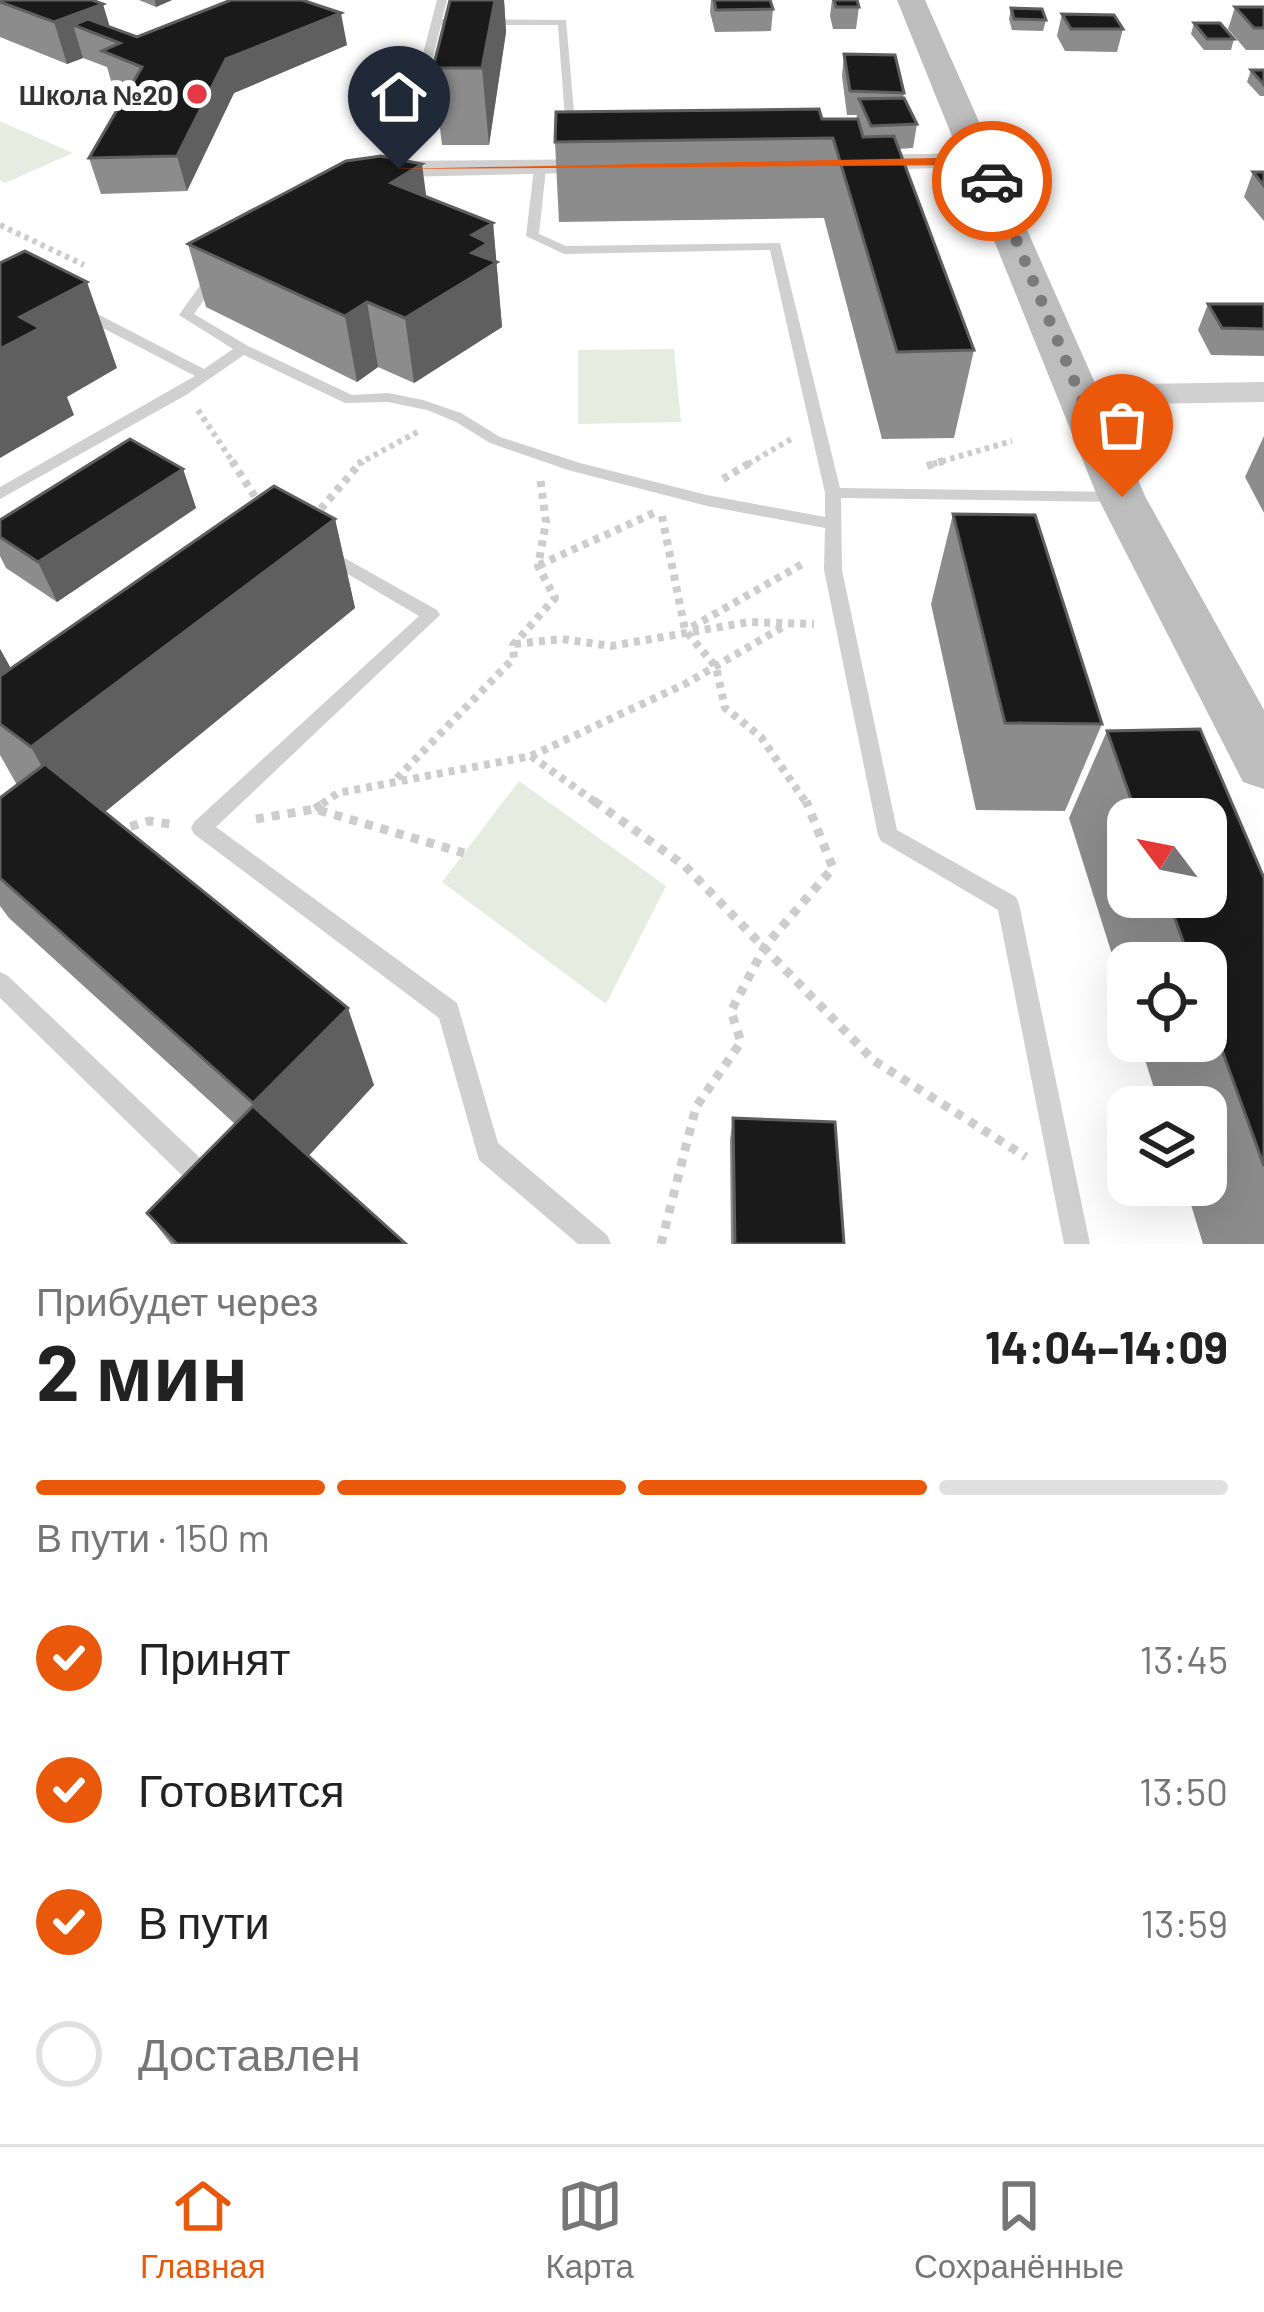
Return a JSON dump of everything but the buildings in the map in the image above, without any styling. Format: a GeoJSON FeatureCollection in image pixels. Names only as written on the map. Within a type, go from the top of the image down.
{"type":"FeatureCollection","features":[{"type":"Feature","properties":{"kind":"main road"},"geometry":{"type":"LineString","coordinates":[[911,0],[984,161],[1122,497],[1264,764]]}},
{"type":"Feature","properties":{"kind":"street"},"geometry":{"type":"LineString","coordinates":[[832,164],[984,161]]}},
{"type":"Feature","properties":{"kind":"street"},"geometry":{"type":"LineString","coordinates":[[399,169],[645,167]]}},
{"type":"Feature","properties":{"kind":"street"},"geometry":{"type":"LineString","coordinates":[[1078,395],[1264,392]]}},
{"type":"Feature","properties":{"kind":"lane"},"geometry":{"type":"LineString","coordinates":[[399,169],[442,0]]}},
{"type":"Feature","properties":{"kind":"lane"},"geometry":{"type":"LineString","coordinates":[[437,22],[563,22],[575,168]]}},
{"type":"Feature","properties":{"kind":"lane"},"geometry":{"type":"LineString","coordinates":[[541,169],[532,236],[564,250],[775,245],[833,493],[840,606],[888,835],[1008,904],[1077,1244]]}},
{"type":"Feature","properties":{"kind":"lane"},"geometry":{"type":"LineString","coordinates":[[244,267],[206,287],[186,316],[350,400],[367,394],[457,416],[491,439],[833,535]]}},
{"type":"Feature","properties":{"kind":"lane"},"geometry":{"type":"LineString","coordinates":[[54,308],[86,310],[206,376]]}},
{"type":"Feature","properties":{"kind":"lane"},"geometry":{"type":"LineString","coordinates":[[0,494],[181,392],[243,349]]}},
{"type":"Feature","properties":{"kind":"lane"},"geometry":{"type":"LineString","coordinates":[[367,394],[371,374]]}},
{"type":"Feature","properties":{"kind":"lane"},"geometry":{"type":"LineString","coordinates":[[833,493],[1122,497]]}},
{"type":"Feature","properties":{"kind":"lane"},"geometry":{"type":"LineString","coordinates":[[288,540],[431,615],[201,828],[449,1011],[488,1151],[598,1244]]}},
{"type":"Feature","properties":{"kind":"lane"},"geometry":{"type":"LineString","coordinates":[[0,982],[224,1198]]}},
{"type":"Feature","properties":{"kind":"path"},"geometry":{"type":"LineString","coordinates":[[0,225],[84,265]]}},
{"type":"Feature","properties":{"kind":"path"},"geometry":{"type":"LineString","coordinates":[[181,392],[204,416],[288,540],[359,463],[457,416]]}},
{"type":"Feature","properties":{"kind":"path"},"geometry":{"type":"LineString","coordinates":[[394,781],[514,658],[513,645],[555,598],[538,566],[546,522],[536,452]]}},
{"type":"Feature","properties":{"kind":"path"},"geometry":{"type":"LineString","coordinates":[[630,478],[661,510],[685,630],[716,667],[724,708],[746,719],[805,802],[832,868],[765,946],[731,1011],[741,1042],[696,1108],[661,1244]]}},
{"type":"Feature","properties":{"kind":"path"},"geometry":{"type":"LineString","coordinates":[[685,630],[833,535]]}},
{"type":"Feature","properties":{"kind":"path"},"geometry":{"type":"LineString","coordinates":[[107,833],[148,821],[201,828],[314,809],[338,794],[530,756],[716,667],[785,625],[749,622],[611,646],[562,638],[513,645]]}},
{"type":"Feature","properties":{"kind":"path"},"geometry":{"type":"LineString","coordinates":[[530,756],[685,866],[873,1060],[1064,1180]]}},
{"type":"Feature","properties":{"kind":"path"},"geometry":{"type":"LineString","coordinates":[[314,809],[464,853]]}},
{"type":"Feature","properties":{"kind":"shaded area"},"geometry":{"type":"Polygon","coordinates":[[[0,121],[73,153],[5,183],[0,180],[0,121]]]}},
{"type":"Feature","properties":{"kind":"shaded area"},"geometry":{"type":"Polygon","coordinates":[[[674,349],[681,422],[578,424],[578,350],[674,349]]]}},
{"type":"Feature","properties":{"kind":"shaded area"},"geometry":{"type":"Polygon","coordinates":[[[519,781],[666,886],[606,1004],[442,882],[519,781]]]}},
{"type":"Feature","properties":{"kind":"way so far"},"geometry":{"type":"LineString","coordinates":[[992,181],[1122,497]]}},
{"type":"Feature","properties":{"kind":"place","name":"Школа №20"},"geometry":{"type":"Point","coordinates":[197,94]}},
{"type":"Feature","properties":{"kind":"route"},"geometry":{"type":"LineString","coordinates":[[399,169],[984,161],[992,181]]}}]}
